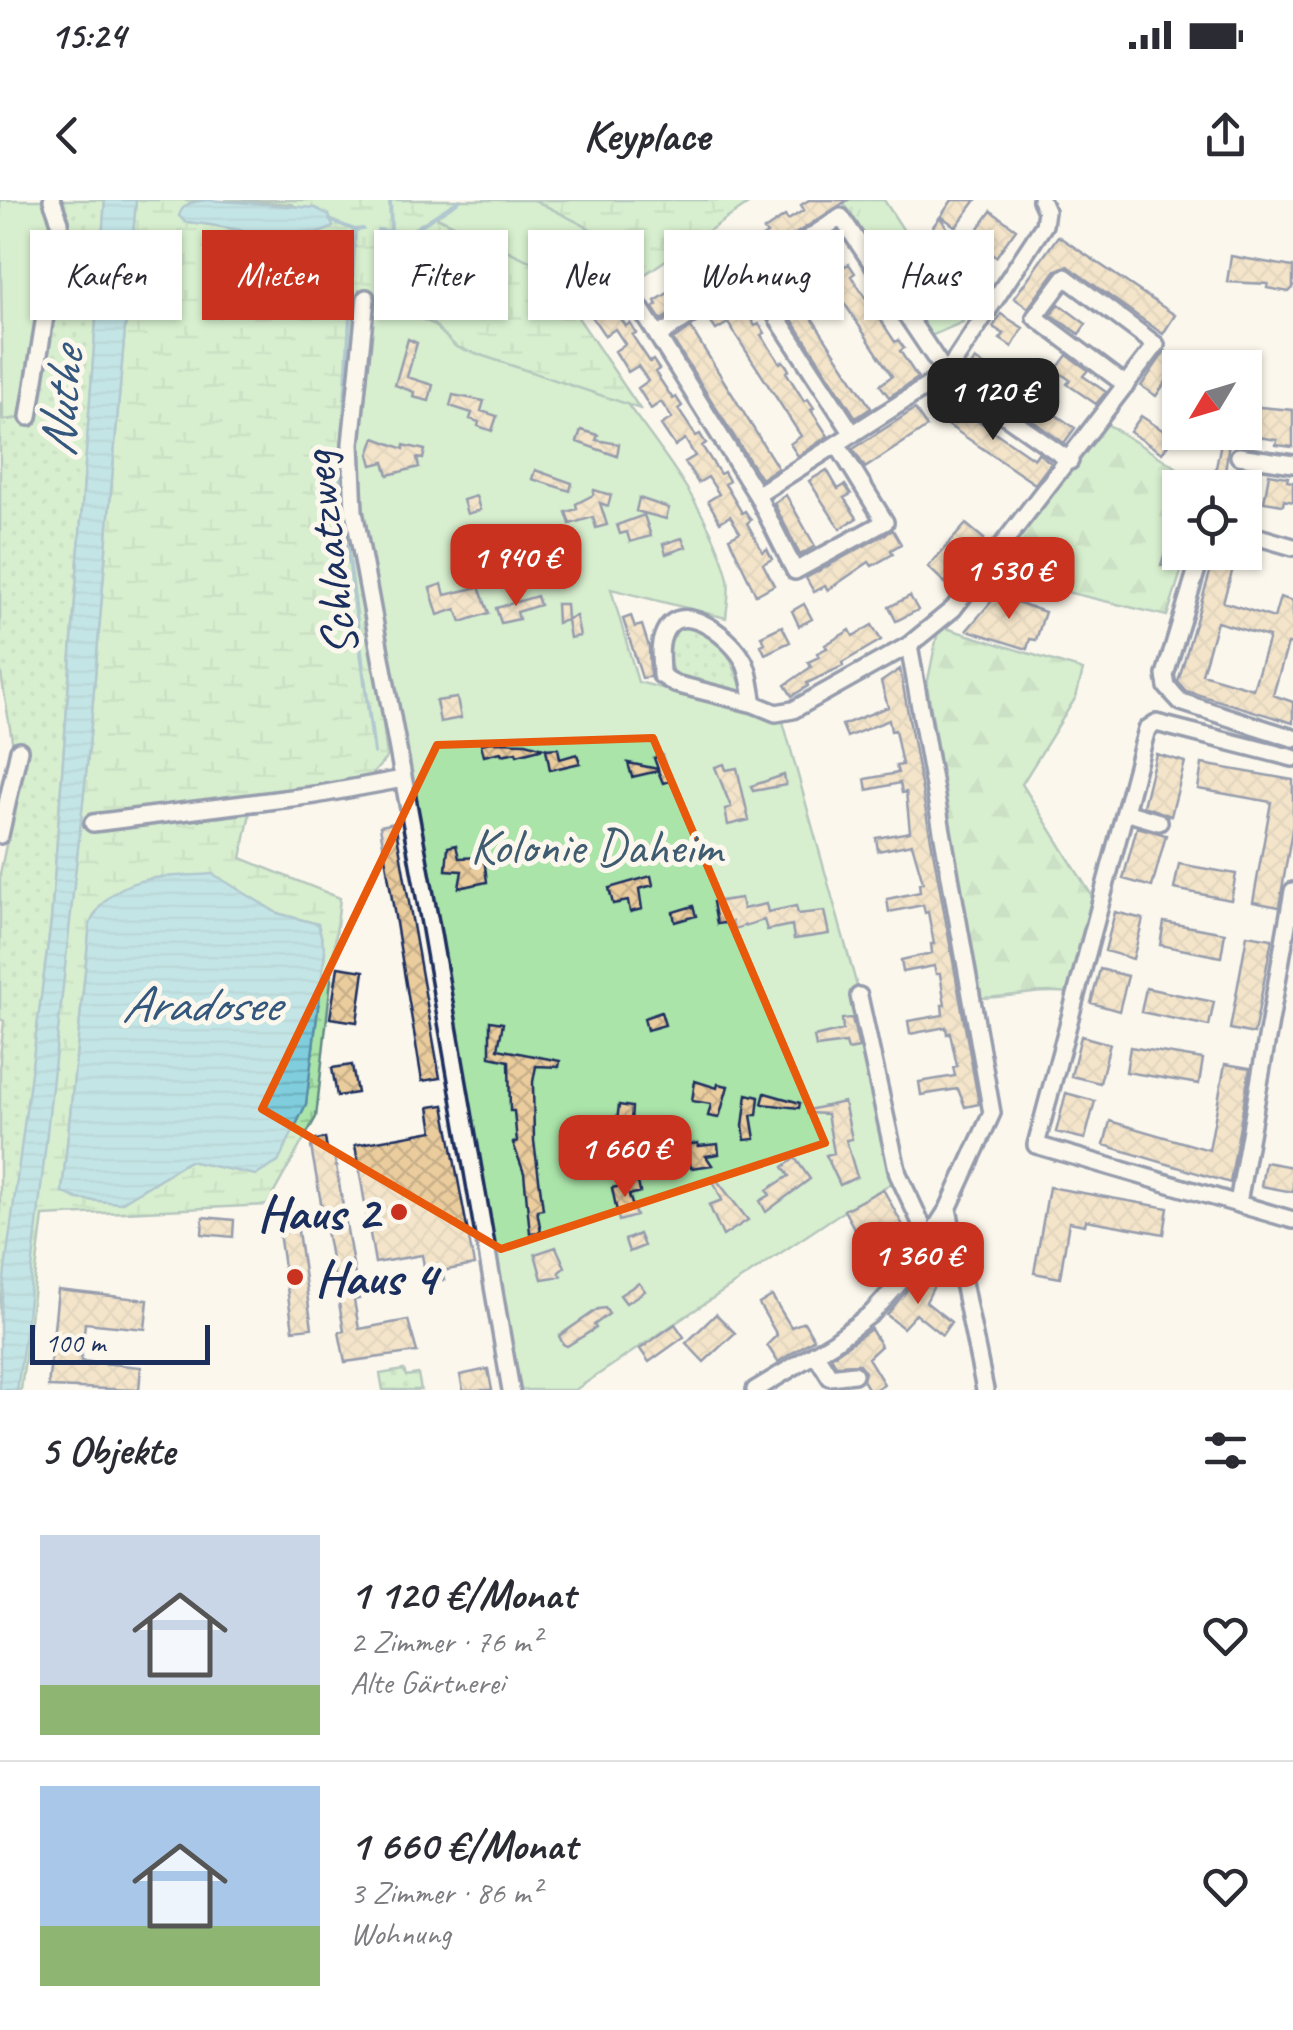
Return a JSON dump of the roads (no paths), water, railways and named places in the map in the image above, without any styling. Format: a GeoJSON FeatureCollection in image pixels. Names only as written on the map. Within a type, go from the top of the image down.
{"type":"FeatureCollection","features":[{"type":"Feature","properties":{"kind":"street"},"geometry":{"type":"LineString","coordinates":[[29,417],[60,222],[52,200]]}},
{"type":"Feature","properties":{"kind":"street"},"geometry":{"type":"LineString","coordinates":[[757,495],[946,374],[1044,225],[1046,211],[1040,200]]}},
{"type":"Feature","properties":{"kind":"street"},"geometry":{"type":"LineString","coordinates":[[821,230],[841,217],[946,374],[1070,461]]}},
{"type":"Feature","properties":{"kind":"street"},"geometry":{"type":"LineString","coordinates":[[754,704],[743,659],[716,630],[696,619],[678,620],[664,632],[661,675],[674,684],[776,713],[793,710],[936,626],[971,590],[1070,461],[1156,345],[1065,277],[1035,317],[1126,385]]}},
{"type":"Feature","properties":{"kind":"street","name":"Schlaatzweg"},"geometry":{"type":"LineString","coordinates":[[366,298],[351,444],[352,489],[511,1390]]}},
{"type":"Feature","properties":{"kind":"street"},"geometry":{"type":"LineString","coordinates":[[644,314],[757,495],[795,572],[885,522],[838,444]]}},
{"type":"Feature","properties":{"kind":"street"},"geometry":{"type":"LineString","coordinates":[[658,336],[683,320]]}},
{"type":"Feature","properties":{"kind":"street"},"geometry":{"type":"LineString","coordinates":[[779,320],[853,434]]}},
{"type":"Feature","properties":{"kind":"street"},"geometry":{"type":"LineString","coordinates":[[1239,456],[1293,464]]}},
{"type":"Feature","properties":{"kind":"street"},"geometry":{"type":"LineString","coordinates":[[1262,539],[1293,547]]}},
{"type":"Feature","properties":{"kind":"street"},"geometry":{"type":"LineString","coordinates":[[1197,570],[1165,675],[1166,687],[1180,702],[1293,738]]}},
{"type":"Feature","properties":{"kind":"street"},"geometry":{"type":"LineString","coordinates":[[755,1390],[872,1313],[903,1279],[948,1209],[992,1113],[909,645]]}},
{"type":"Feature","properties":{"kind":"street"},"geometry":{"type":"LineString","coordinates":[[1293,758],[1156,723],[1147,729],[1036,1145],[1293,1220]]}},
{"type":"Feature","properties":{"kind":"street"},"geometry":{"type":"LineString","coordinates":[[0,835],[20,750]]}},
{"type":"Feature","properties":{"kind":"street"},"geometry":{"type":"LineString","coordinates":[[93,823],[314,795],[403,779]]}},
{"type":"Feature","properties":{"kind":"street"},"geometry":{"type":"LineString","coordinates":[[1125,812],[1158,822]]}},
{"type":"Feature","properties":{"kind":"street"},"geometry":{"type":"LineString","coordinates":[[1238,1203],[1293,891]]}},
{"type":"Feature","properties":{"kind":"street"},"geometry":{"type":"LineString","coordinates":[[859,996],[898,1174],[930,1240]]}},
{"type":"Feature","properties":{"kind":"street"},"geometry":{"type":"LineString","coordinates":[[948,1209],[985,1390]]}},
{"type":"Feature","properties":{"kind":"street"},"geometry":{"type":"LineString","coordinates":[[815,1354],[828,1376],[854,1374]]}},
{"type":"Feature","properties":{"kind":"water"},"geometry":{"type":"Polygon","coordinates":[[[105,200],[136,200],[133,230],[103,230],[105,200]]]}},
{"type":"Feature","properties":{"kind":"water"},"geometry":{"type":"Polygon","coordinates":[[[194,202],[315,208],[329,215],[333,227],[245,230],[185,222],[179,216],[181,211],[194,202]]]}},
{"type":"Feature","properties":{"kind":"water"},"geometry":{"type":"Polygon","coordinates":[[[96,320],[126,320],[89,747],[25,1335],[17,1390],[0,1390],[5,1270],[51,921],[96,320]]]}},
{"type":"Feature","properties":{"kind":"water","name":"Aradosee"},"geometry":{"type":"Polygon","coordinates":[[[213,874],[277,913],[318,924],[325,951],[306,1104],[278,1162],[256,1175],[189,1161],[120,1203],[78,1199],[62,1192],[90,924],[112,894],[126,886],[159,878],[213,874]]]}},
{"type":"Feature","properties":{"kind":"waterway"},"geometry":{"type":"LineString","coordinates":[[390,200],[391,230]]}},
{"type":"Feature","properties":{"kind":"waterway"},"geometry":{"type":"LineString","coordinates":[[413,230],[460,200]]}},
{"type":"Feature","properties":{"kind":"waterway"},"geometry":{"type":"LineString","coordinates":[[330,220],[355,230],[363,229]]}},
{"type":"Feature","properties":{"kind":"waterway"},"geometry":{"type":"LineString","coordinates":[[355,230],[340,489],[374,753]]}},
{"type":"Feature","properties":{"kind":"waterway"},"geometry":{"type":"LineString","coordinates":[[217,817],[320,803]]}},
{"type":"Feature","properties":{"kind":"waterway"},"geometry":{"type":"LineString","coordinates":[[100,831],[211,817]]}},
{"type":"Feature","properties":{"kind":"place","name":"Haus 2"},"geometry":{"type":"Point","coordinates":[399,1212]}},
{"type":"Feature","properties":{"kind":"place","name":"Haus 4"},"geometry":{"type":"Point","coordinates":[295,1277]}},
{"type":"Feature","properties":{"kind":"water label","name":"Nuthe"},"geometry":{"type":"Point","coordinates":[61,403]}},
{"type":"Feature","properties":{"kind":"park label","name":"Kolonie Daheim"},"geometry":{"type":"Point","coordinates":[596,846]}}]}
